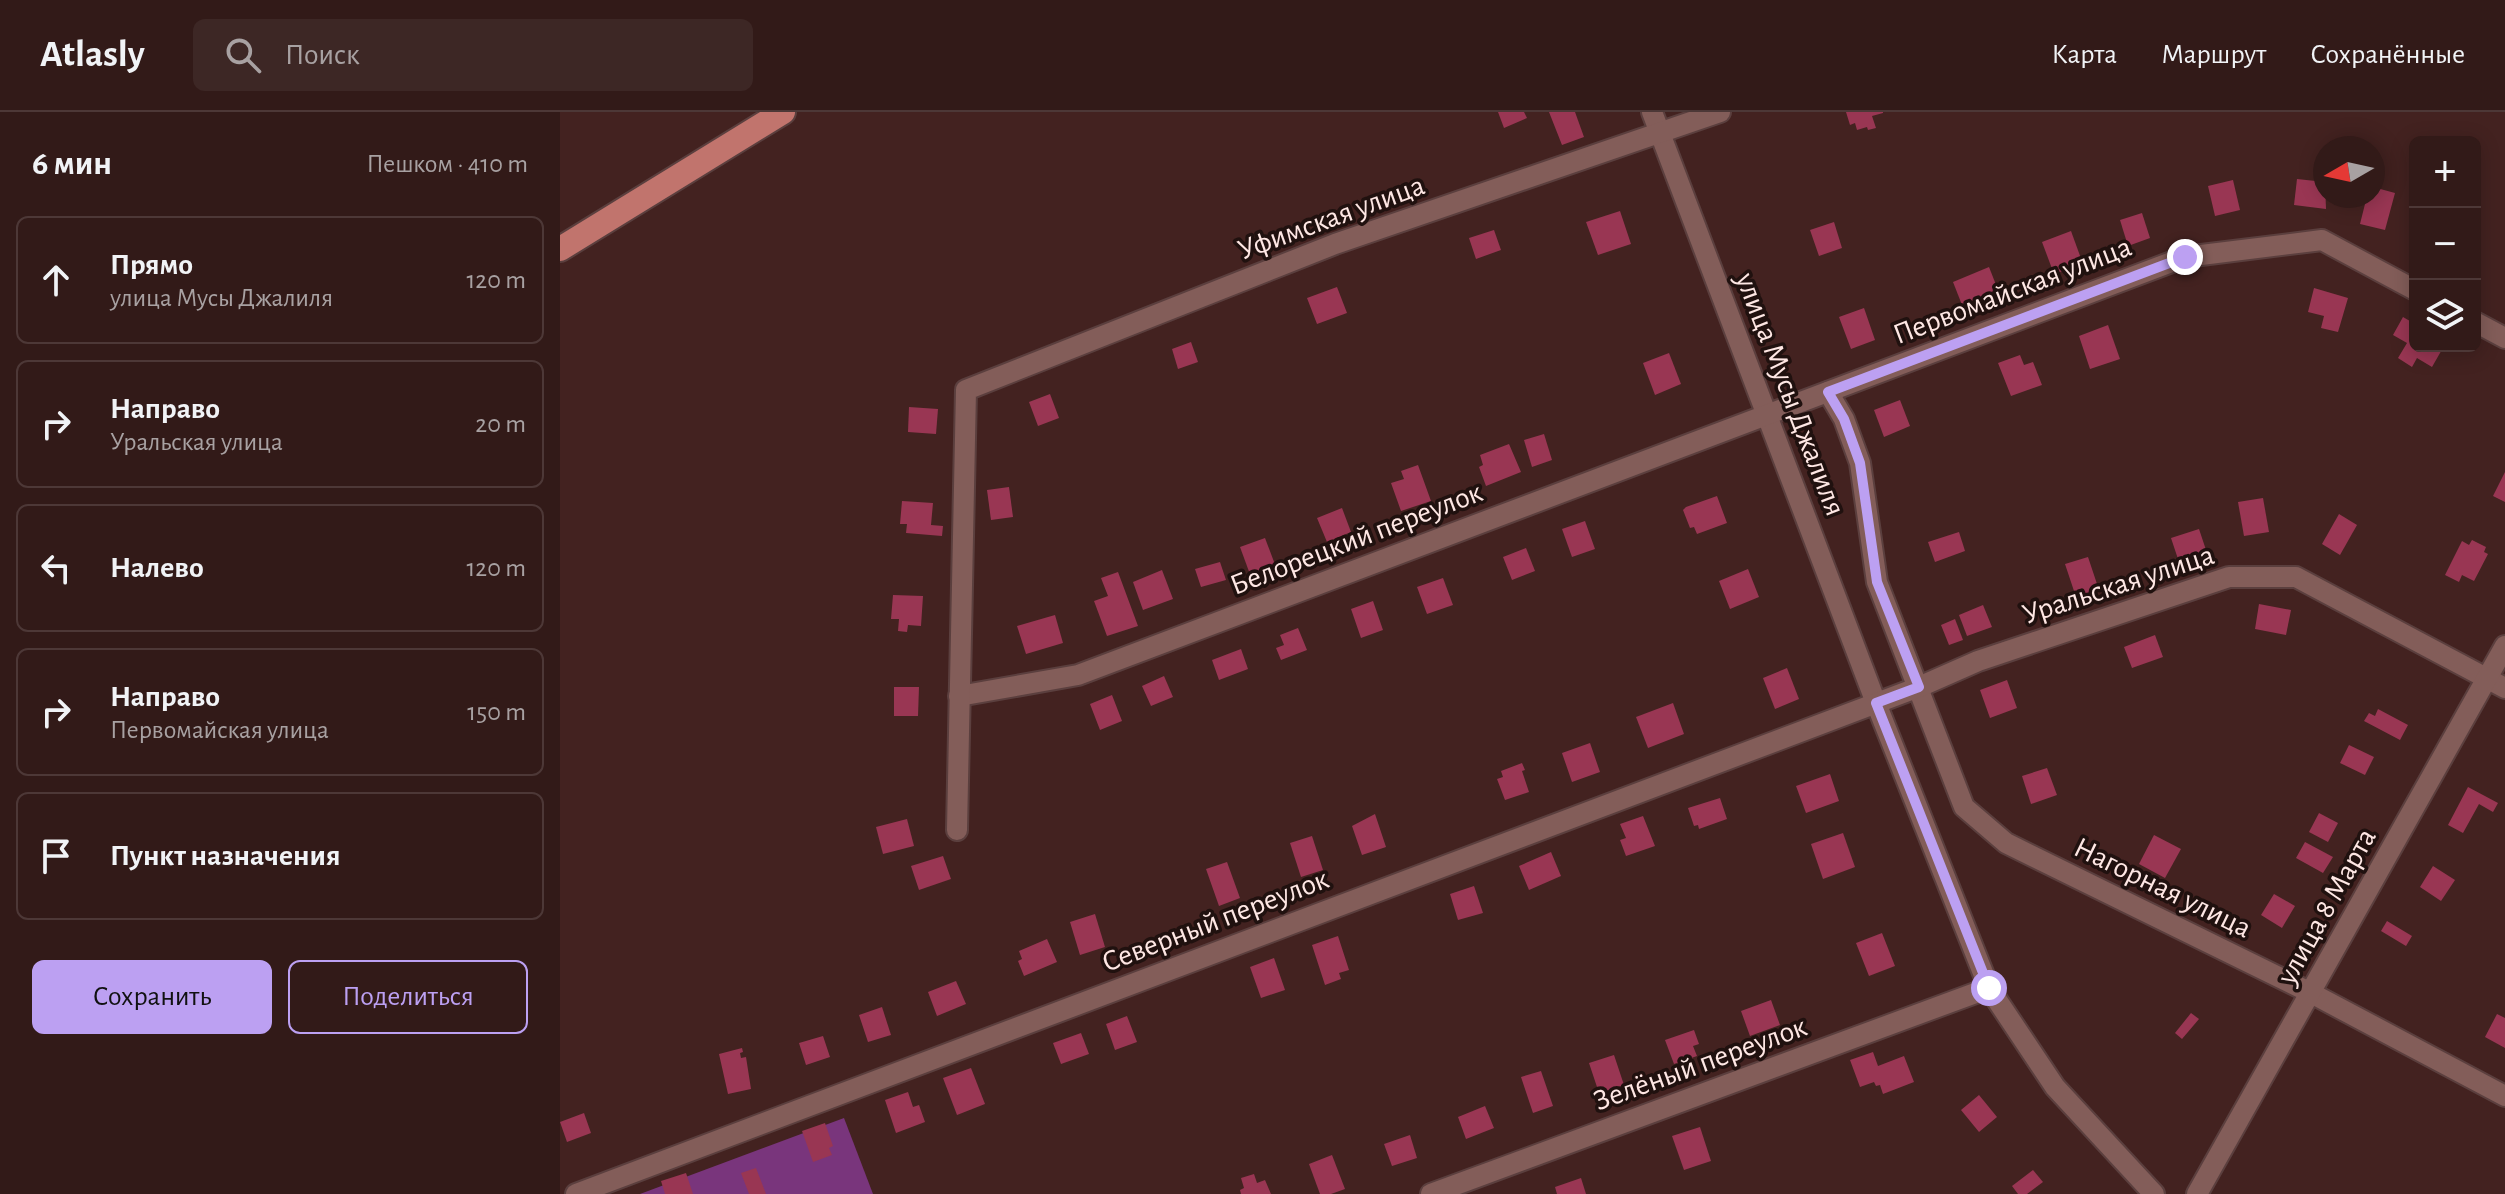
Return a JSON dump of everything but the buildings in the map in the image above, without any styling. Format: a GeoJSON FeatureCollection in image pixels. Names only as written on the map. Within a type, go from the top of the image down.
{"type":"FeatureCollection","features":[{"type":"Feature","properties":{"kind":"main road"},"geometry":{"type":"LineString","coordinates":[[560,249],[783,112]]}},
{"type":"Feature","properties":{"kind":"street","name":"улица Мусы Джалиля"},"geometry":{"type":"LineString","coordinates":[[1652,112],[1876,703],[1989,988],[2055,1087],[2154,1194]]}},
{"type":"Feature","properties":{"kind":"street","name":"Уфимская улица"},"geometry":{"type":"LineString","coordinates":[[959,696],[966,390],[1335,244],[1720,112]]}},
{"type":"Feature","properties":{"kind":"street","name":"Первомайская улица"},"geometry":{"type":"LineString","coordinates":[[1767,415],[2185,257],[2322,240],[2409,287]]}},
{"type":"Feature","properties":{"kind":"street"},"geometry":{"type":"LineString","coordinates":[[2481,325],[2505,338]]}},
{"type":"Feature","properties":{"kind":"street","name":"Нагорная улица"},"geometry":{"type":"LineString","coordinates":[[1828,392],[1844,419],[1860,463],[1877,582],[1964,807],[2006,843],[2311,993],[2505,1096]]}},
{"type":"Feature","properties":{"kind":"street","name":"Белорецкий переулок"},"geometry":{"type":"LineString","coordinates":[[959,696],[1078,675],[1767,415]]}},
{"type":"Feature","properties":{"kind":"street","name":"Уральская улица"},"geometry":{"type":"LineString","coordinates":[[1876,703],[1978,661],[2229,577],[2296,577],[2496,682]]}},
{"type":"Feature","properties":{"kind":"street","name":"улица 8 Марта"},"geometry":{"type":"LineString","coordinates":[[2197,1194],[2311,993],[2496,682],[2505,646]]}},
{"type":"Feature","properties":{"kind":"street"},"geometry":{"type":"LineString","coordinates":[[957,830],[959,696]]}},
{"type":"Feature","properties":{"kind":"street","name":"Северный переулок"},"geometry":{"type":"LineString","coordinates":[[576,1194],[1876,703]]}},
{"type":"Feature","properties":{"kind":"street","name":"Зелёный переулок"},"geometry":{"type":"LineString","coordinates":[[1431,1194],[1989,988]]}},
{"type":"Feature","properties":{"kind":"shaded area"},"geometry":{"type":"Polygon","coordinates":[[[844,1118],[873,1194],[640,1194],[844,1118]]]}},
{"type":"Feature","properties":{"kind":"route"},"geometry":{"type":"LineString","coordinates":[[1989,988],[1876,703],[1919,687],[1877,582],[1860,463],[1844,419],[1828,392],[2185,257]]}}]}
